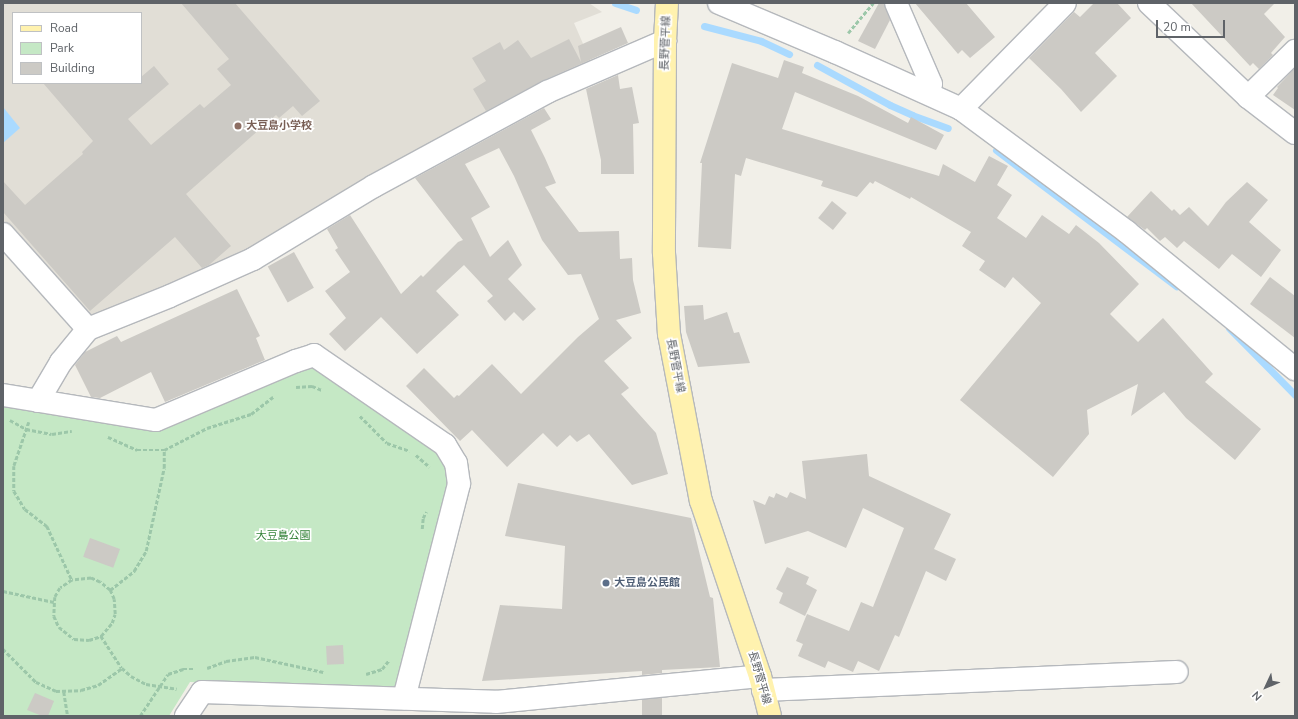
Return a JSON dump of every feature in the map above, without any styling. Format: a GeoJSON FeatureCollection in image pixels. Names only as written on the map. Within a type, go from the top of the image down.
{"type":"FeatureCollection","features":[{"type":"Feature","properties":{"kind":"main road","name":"長野菅平線"},"geometry":{"type":"LineString","coordinates":[[667,3],[665,42],[664,253],[669,334],[701,501],[761,683],[770,716]]}},
{"type":"Feature","properties":{"kind":"street"},"geometry":{"type":"LineString","coordinates":[[719,3],[928,92],[961,109],[1127,232],[1295,369]]}},
{"type":"Feature","properties":{"kind":"street"},"geometry":{"type":"LineString","coordinates":[[896,3],[931,84],[928,92]]}},
{"type":"Feature","properties":{"kind":"street"},"geometry":{"type":"LineString","coordinates":[[961,109],[1065,3]]}},
{"type":"Feature","properties":{"kind":"street"},"geometry":{"type":"LineString","coordinates":[[1149,3],[1248,97],[1295,133]]}},
{"type":"Feature","properties":{"kind":"street"},"geometry":{"type":"LineString","coordinates":[[38,401],[61,362],[88,329],[170,296],[253,259],[374,186],[547,92],[665,42]]}},
{"type":"Feature","properties":{"kind":"street"},"geometry":{"type":"LineString","coordinates":[[1248,97],[1295,51]]}},
{"type":"Feature","properties":{"kind":"street"},"geometry":{"type":"LineString","coordinates":[[3,234],[88,329]]}},
{"type":"Feature","properties":{"kind":"street"},"geometry":{"type":"LineString","coordinates":[[3,395],[156,420],[296,361],[314,355],[444,445],[456,464],[459,484],[404,698]]}},
{"type":"Feature","properties":{"kind":"street"},"geometry":{"type":"LineString","coordinates":[[186,716],[202,692],[496,702],[517,708],[761,683],[1178,672]]}},
{"type":"Feature","properties":{"kind":"path"},"geometry":{"type":"LineString","coordinates":[[835,52],[862,14],[873,3]]}},
{"type":"Feature","properties":{"kind":"path"},"geometry":{"type":"LineString","coordinates":[[291,388],[312,386],[326,392]]}},
{"type":"Feature","properties":{"kind":"path"},"geometry":{"type":"LineString","coordinates":[[105,435],[137,450],[164,450],[207,428],[251,414],[278,393]]}},
{"type":"Feature","properties":{"kind":"path"},"geometry":{"type":"LineString","coordinates":[[38,401],[26,428],[14,466],[14,492],[25,509],[47,526],[72,580]]}},
{"type":"Feature","properties":{"kind":"path"},"geometry":{"type":"LineString","coordinates":[[356,413],[387,443],[411,451],[434,470]]}},
{"type":"Feature","properties":{"kind":"path"},"geometry":{"type":"LineString","coordinates":[[3,418],[26,428],[52,434],[79,430]]}},
{"type":"Feature","properties":{"kind":"path"},"geometry":{"type":"LineString","coordinates":[[110,590],[134,571],[146,552],[164,468],[164,450]]}},
{"type":"Feature","properties":{"kind":"path"},"geometry":{"type":"LineString","coordinates":[[422,531],[423,518],[429,507]]}},
{"type":"Feature","properties":{"kind":"path"},"geometry":{"type":"LineString","coordinates":[[91,578],[100,582],[110,590],[114,599],[116,614],[112,623],[101,636],[89,640],[74,639],[59,628],[54,616],[54,602],[60,588],[72,580],[91,578]]}},
{"type":"Feature","properties":{"kind":"path"},"geometry":{"type":"LineString","coordinates":[[3,591],[54,602]]}},
{"type":"Feature","properties":{"kind":"path"},"geometry":{"type":"LineString","coordinates":[[101,636],[122,668],[131,676],[146,684],[179,689]]}},
{"type":"Feature","properties":{"kind":"path"},"geometry":{"type":"LineString","coordinates":[[3,649],[36,682],[56,691],[64,692],[81,690],[98,685],[122,668]]}},
{"type":"Feature","properties":{"kind":"path"},"geometry":{"type":"LineString","coordinates":[[204,670],[226,661],[256,657],[331,673]]}},
{"type":"Feature","properties":{"kind":"path"},"geometry":{"type":"LineString","coordinates":[[362,675],[382,669],[391,658]]}},
{"type":"Feature","properties":{"kind":"path"},"geometry":{"type":"LineString","coordinates":[[140,716],[168,674],[183,669],[197,669]]}},
{"type":"Feature","properties":{"kind":"path"},"geometry":{"type":"LineString","coordinates":[[64,692],[68,716]]}},
{"type":"Feature","properties":{"kind":"shaded area","name":"大豆島小学校"},"geometry":{"type":"Polygon","coordinates":[[[3,3],[589,3],[602,12],[574,23],[591,62],[247,256],[94,322],[3,219],[3,3]]]}},
{"type":"Feature","properties":{"kind":"green space","name":"大豆島公園"},"geometry":{"type":"Polygon","coordinates":[[[311,366],[427,444],[443,458],[452,474],[397,688],[190,682],[169,716],[3,716],[3,403],[159,426],[311,366]]]}},
{"type":"Feature","properties":{"kind":"water"},"geometry":{"type":"Polygon","coordinates":[[[3,107],[20,128],[3,143],[3,107]]]}},
{"type":"Feature","properties":{"kind":"building"},"geometry":{"type":"Polygon","coordinates":[[[181,3],[235,3],[320,101],[302,116],[293,106],[279,118],[276,115],[186,194],[231,246],[209,265],[202,268],[175,237],[90,311],[3,212],[3,181],[25,205],[83,154],[82,152],[93,141],[44,84],[142,84],[142,76],[154,66],[169,84],[128,119],[151,145],[200,104],[204,108],[231,85],[217,69],[229,59],[181,3]]]}},
{"type":"Feature","properties":{"kind":"building"},"geometry":{"type":"Polygon","coordinates":[[[879,3],[884,3],[890,20],[875,49],[858,41],[879,3]]]}},
{"type":"Feature","properties":{"kind":"building"},"geometry":{"type":"Polygon","coordinates":[[[915,3],[966,3],[995,37],[970,58],[962,50],[958,54],[915,3]]]}},
{"type":"Feature","properties":{"kind":"building"},"geometry":{"type":"Polygon","coordinates":[[[1094,3],[1117,3],[1131,18],[1095,53],[1117,76],[1081,112],[1061,89],[1029,58],[1074,12],[1080,17],[1094,3]]]}},
{"type":"Feature","properties":{"kind":"building"},"geometry":{"type":"Polygon","coordinates":[[[1191,3],[1275,3],[1264,14],[1285,37],[1271,53],[1273,55],[1259,69],[1253,63],[1250,66],[1191,3]]]}},
{"type":"Feature","properties":{"kind":"building"},"geometry":{"type":"Polygon","coordinates":[[[621,27],[628,43],[542,81],[486,111],[473,89],[486,81],[472,58],[500,42],[504,50],[518,40],[531,58],[569,39],[581,62],[578,46],[621,27]]]}},
{"type":"Feature","properties":{"kind":"building"},"geometry":{"type":"Polygon","coordinates":[[[784,60],[804,67],[802,73],[858,96],[908,123],[911,117],[944,135],[936,150],[795,92],[782,129],[939,176],[943,164],[975,182],[989,156],[1008,166],[997,185],[1012,195],[997,218],[1026,238],[1042,215],[1069,234],[1076,225],[1099,243],[1139,284],[1110,314],[1138,342],[1163,318],[1213,374],[1205,382],[1261,429],[1235,460],[1186,418],[1164,392],[1131,416],[1138,384],[1087,410],[1089,434],[1053,477],[960,400],[1041,303],[1013,277],[1005,288],[979,270],[985,261],[962,246],[971,232],[911,197],[910,199],[875,181],[873,184],[870,182],[857,197],[821,186],[823,181],[746,158],[741,176],[735,174],[731,249],[698,247],[702,163],[700,163],[732,63],[778,78],[784,60]]]}},
{"type":"Feature","properties":{"kind":"building"},"geometry":{"type":"Polygon","coordinates":[[[1295,68],[1295,110],[1273,95],[1278,88],[1277,87],[1295,68]]]}},
{"type":"Feature","properties":{"kind":"building"},"geometry":{"type":"Polygon","coordinates":[[[618,75],[620,89],[632,87],[639,123],[633,124],[634,174],[601,174],[601,160],[586,89],[618,75]]]}},
{"type":"Feature","properties":{"kind":"building"},"geometry":{"type":"Polygon","coordinates":[[[544,108],[551,119],[531,130],[556,183],[545,187],[579,232],[619,231],[620,259],[632,258],[633,280],[641,313],[616,320],[632,338],[604,361],[629,388],[621,394],[656,433],[668,474],[632,485],[589,434],[577,442],[570,435],[557,447],[543,433],[507,467],[472,430],[460,441],[406,386],[424,368],[454,398],[457,395],[459,396],[492,364],[521,394],[578,337],[599,319],[581,274],[568,275],[542,240],[514,176],[499,148],[465,164],[490,207],[471,218],[490,257],[508,240],[522,265],[508,279],[536,309],[523,321],[514,312],[505,321],[487,301],[493,296],[464,265],[436,291],[459,315],[417,354],[381,317],[345,351],[329,334],[346,318],[325,291],[350,272],[335,250],[338,248],[327,229],[350,215],[401,294],[421,275],[423,277],[458,242],[463,240],[415,178],[544,108]]]}},
{"type":"Feature","properties":{"kind":"building"},"geometry":{"type":"Polygon","coordinates":[[[1247,182],[1268,200],[1249,222],[1281,250],[1261,277],[1232,254],[1219,269],[1184,241],[1177,248],[1165,237],[1160,241],[1147,228],[1145,230],[1127,217],[1151,191],[1172,211],[1174,209],[1180,215],[1189,207],[1208,226],[1226,202],[1247,182]]]}},
{"type":"Feature","properties":{"kind":"building"},"geometry":{"type":"Polygon","coordinates":[[[832,201],[847,213],[833,230],[818,218],[832,201]]]}},
{"type":"Feature","properties":{"kind":"building"},"geometry":{"type":"Polygon","coordinates":[[[294,252],[314,288],[288,302],[268,267],[294,252]]]}},
{"type":"Feature","properties":{"kind":"building"},"geometry":{"type":"Polygon","coordinates":[[[1270,277],[1295,296],[1295,338],[1250,304],[1270,277]]]}},
{"type":"Feature","properties":{"kind":"building"},"geometry":{"type":"Polygon","coordinates":[[[237,289],[260,336],[256,338],[265,360],[165,402],[151,372],[100,398],[91,397],[75,365],[85,352],[117,336],[121,342],[237,289]]]}},
{"type":"Feature","properties":{"kind":"building"},"geometry":{"type":"Polygon","coordinates":[[[703,305],[704,320],[727,312],[734,333],[739,332],[750,363],[698,367],[686,332],[684,306],[703,305]]]}},
{"type":"Feature","properties":{"kind":"building"},"geometry":{"type":"Polygon","coordinates":[[[867,454],[869,476],[951,514],[934,549],[956,559],[946,581],[926,571],[899,637],[895,635],[879,671],[858,661],[853,672],[828,661],[825,668],[798,656],[803,644],[796,641],[807,614],[849,631],[861,602],[873,607],[904,528],[863,508],[846,548],[808,531],[765,544],[753,500],[765,505],[769,496],[774,498],[776,493],[787,498],[790,492],[806,499],[802,461],[867,454]]]}},
{"type":"Feature","properties":{"kind":"building","name":"大豆島公民館"},"geometry":{"type":"Polygon","coordinates":[[[518,483],[691,518],[710,597],[713,598],[720,667],[662,670],[662,673],[642,675],[642,671],[482,681],[500,605],[562,609],[565,546],[505,536],[518,483]]]}},
{"type":"Feature","properties":{"kind":"building"},"geometry":{"type":"Polygon","coordinates":[[[90,538],[120,549],[113,568],[83,557],[90,538]]]}},
{"type":"Feature","properties":{"kind":"building"},"geometry":{"type":"Polygon","coordinates":[[[787,567],[809,577],[806,584],[817,590],[805,616],[779,603],[783,593],[776,589],[787,567]]]}},
{"type":"Feature","properties":{"kind":"building"},"geometry":{"type":"Polygon","coordinates":[[[343,645],[344,664],[327,665],[326,646],[343,645]]]}},
{"type":"Feature","properties":{"kind":"building"},"geometry":{"type":"Polygon","coordinates":[[[35,693],[54,701],[48,716],[42,716],[27,710],[35,693]]]}},
{"type":"Feature","properties":{"kind":"building"},"geometry":{"type":"Polygon","coordinates":[[[642,698],[662,698],[662,716],[642,716],[642,698]]]}},
{"type":"Feature","properties":{"kind":"waterway"},"geometry":{"type":"LineString","coordinates":[[615,3],[636,10]]}},
{"type":"Feature","properties":{"kind":"waterway"},"geometry":{"type":"LineString","coordinates":[[704,26],[761,41],[789,54]]}},
{"type":"Feature","properties":{"kind":"waterway"},"geometry":{"type":"LineString","coordinates":[[817,65],[890,105],[948,128]]}},
{"type":"Feature","properties":{"kind":"waterway"},"geometry":{"type":"LineString","coordinates":[[996,150],[1176,286]]}},
{"type":"Feature","properties":{"kind":"waterway"},"geometry":{"type":"LineString","coordinates":[[1229,328],[1295,395]]}},
{"type":"Feature","properties":{"kind":"place","name":"大豆島小学校"},"geometry":{"type":"Point","coordinates":[238,126]}},
{"type":"Feature","properties":{"kind":"place","name":"大豆島公民館"},"geometry":{"type":"Point","coordinates":[606,583]}}]}
